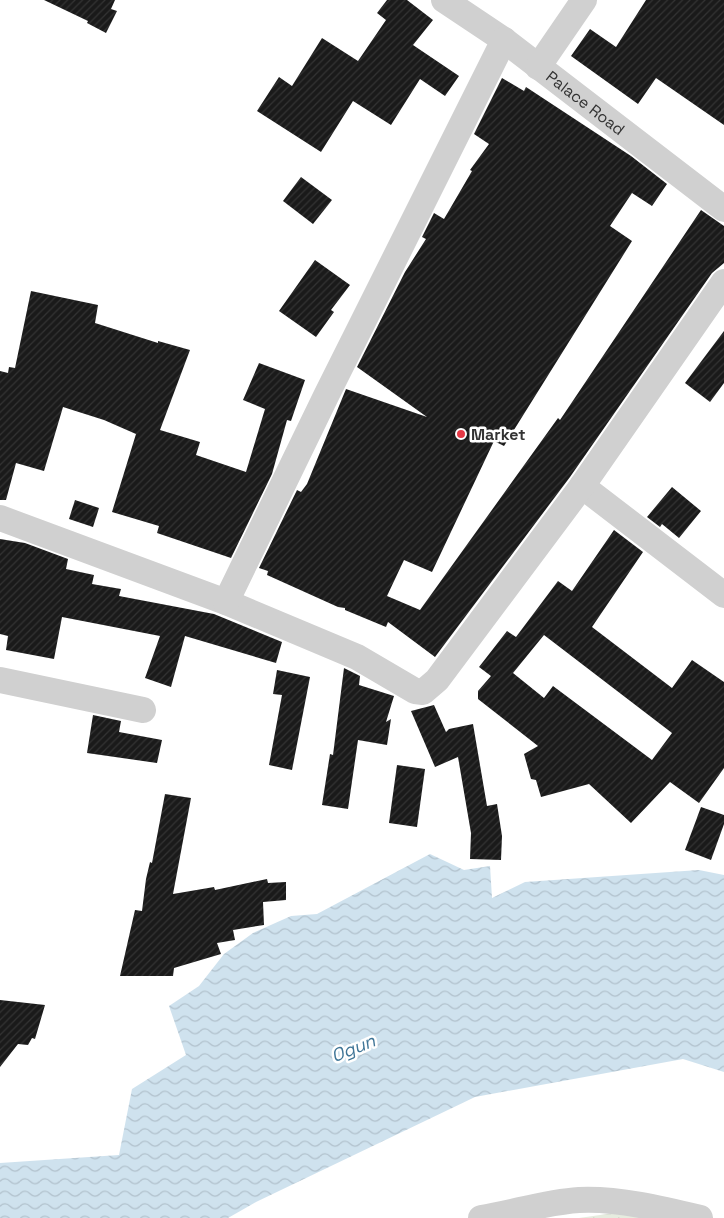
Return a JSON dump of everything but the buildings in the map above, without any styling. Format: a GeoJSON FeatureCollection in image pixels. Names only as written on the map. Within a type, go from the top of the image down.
{"type":"FeatureCollection","features":[{"type":"Feature","properties":{"kind":"street","name":"Palace Road"},"geometry":{"type":"LineString","coordinates":[[444,0],[504,40],[724,209]]}},
{"type":"Feature","properties":{"kind":"street"},"geometry":{"type":"LineString","coordinates":[[538,67],[584,0]]}},
{"type":"Feature","properties":{"kind":"street"},"geometry":{"type":"LineString","coordinates":[[226,602],[330,387],[504,40]]}},
{"type":"Feature","properties":{"kind":"street"},"geometry":{"type":"LineString","coordinates":[[0,518],[226,602],[357,657],[415,691],[423,692],[437,680],[582,486],[724,282]]}},
{"type":"Feature","properties":{"kind":"street"},"geometry":{"type":"LineString","coordinates":[[582,486],[724,595]]}},
{"type":"Feature","properties":{"kind":"street"},"geometry":{"type":"LineString","coordinates":[[0,680],[143,710]]}},
{"type":"Feature","properties":{"kind":"street"},"geometry":{"type":"LineString","coordinates":[[481,1218],[556,1202],[580,1200],[667,1210],[700,1218]]}},
{"type":"Feature","properties":{"kind":"green space"},"geometry":{"type":"Polygon","coordinates":[[[621,1212],[649,1218],[579,1218],[621,1212]]]}},
{"type":"Feature","properties":{"kind":"water","name":"Ogun"},"geometry":{"type":"Polygon","coordinates":[[[430,854],[464,870],[490,866],[492,898],[525,882],[699,870],[724,875],[724,1072],[683,1059],[475,1097],[256,1202],[228,1218],[0,1218],[0,1163],[119,1155],[132,1089],[186,1055],[169,1006],[199,986],[224,954],[253,933],[291,916],[317,914],[430,854]]]}},
{"type":"Feature","properties":{"kind":"place","name":"Market"},"geometry":{"type":"Point","coordinates":[461,434]}}]}
